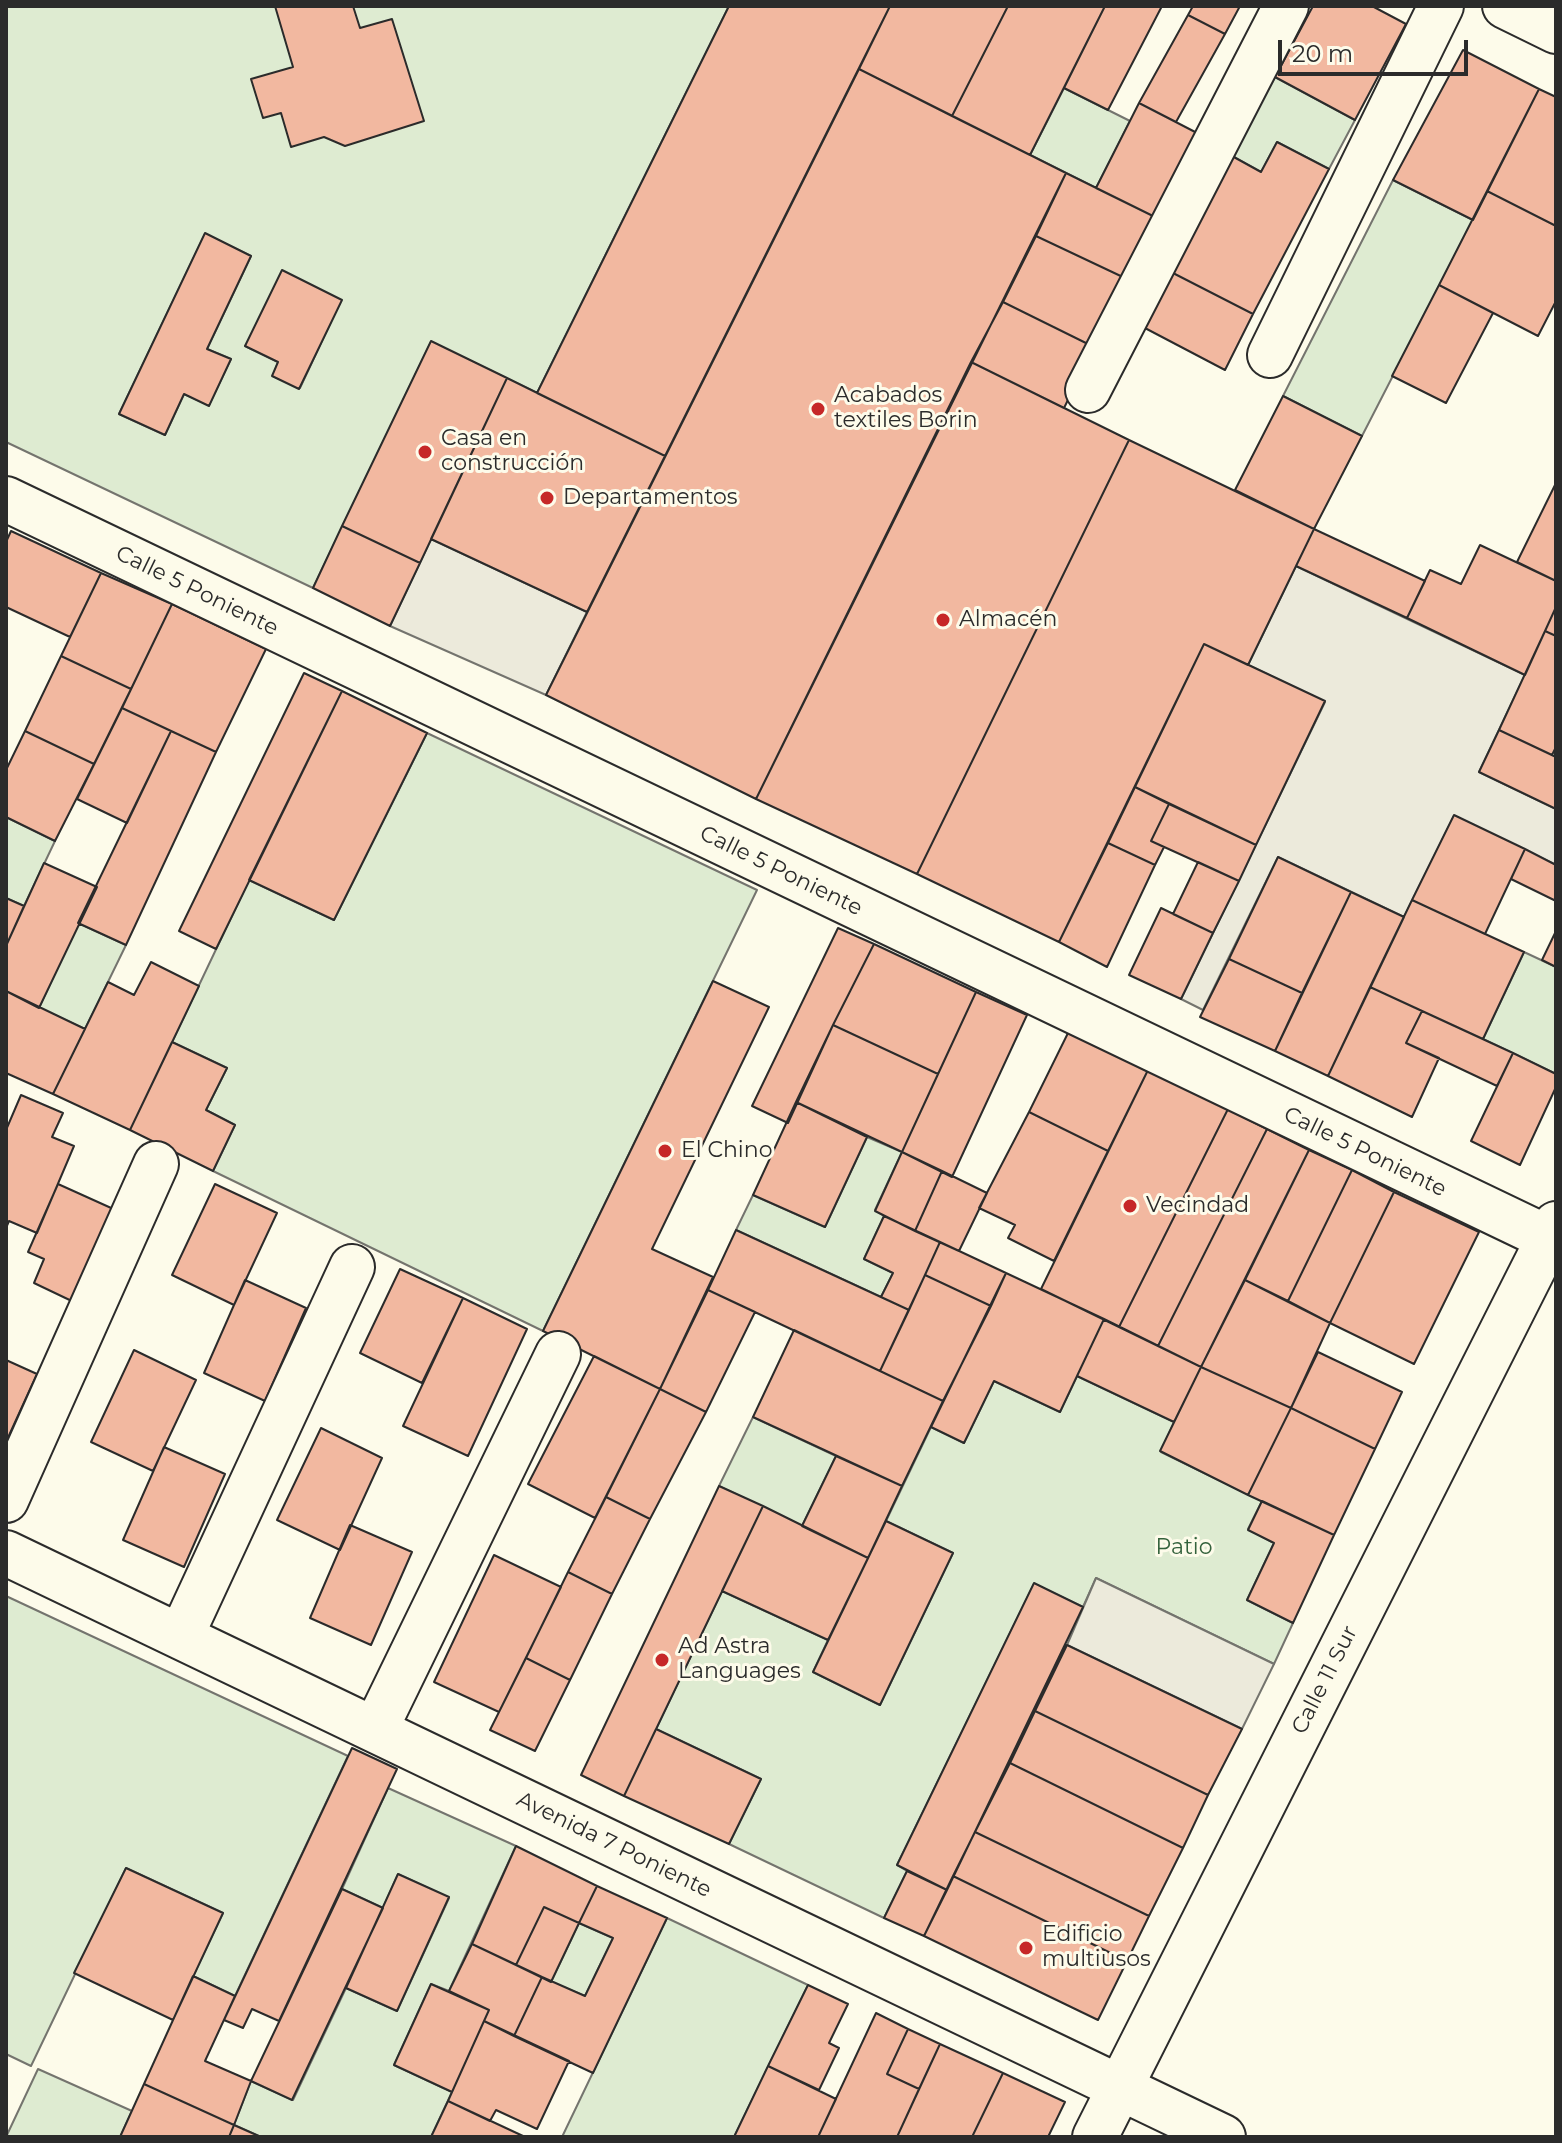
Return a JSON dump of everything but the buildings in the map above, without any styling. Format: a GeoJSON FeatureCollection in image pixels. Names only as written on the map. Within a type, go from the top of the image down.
{"type":"FeatureCollection","features":[{"type":"Feature","properties":{"kind":"street"},"geometry":{"type":"LineString","coordinates":[[1088,390],[1286,6]]}},
{"type":"Feature","properties":{"kind":"street"},"geometry":{"type":"LineString","coordinates":[[1270,355],[1441,6]]}},
{"type":"Feature","properties":{"kind":"street"},"geometry":{"type":"LineString","coordinates":[[1505,6],[1556,31]]}},
{"type":"Feature","properties":{"kind":"street","name":"Calle 5 Poniente"},"geometry":{"type":"LineString","coordinates":[[6,499],[1554,1235]]}},
{"type":"Feature","properties":{"kind":"street"},"geometry":{"type":"LineString","coordinates":[[6,1500],[156,1164]]}},
{"type":"Feature","properties":{"kind":"street","name":"Calle 11 Sur"},"geometry":{"type":"LineString","coordinates":[[1095,2137],[1554,1235]]}},
{"type":"Feature","properties":{"kind":"street"},"geometry":{"type":"LineString","coordinates":[[181,1636],[352,1267]]}},
{"type":"Feature","properties":{"kind":"street"},"geometry":{"type":"LineString","coordinates":[[375,1730],[558,1354]]}},
{"type":"Feature","properties":{"kind":"street","name":"Avenida 7 Poniente"},"geometry":{"type":"LineString","coordinates":[[6,1553],[1223,2137]]}},
{"type":"Feature","properties":{"kind":"green space"},"geometry":{"type":"Polygon","coordinates":[[[6,6],[729,6],[537,393],[431,342],[313,588],[6,442],[6,6]],[[205,234],[119,414],[165,435],[184,394],[209,405],[231,359],[207,349],[251,256],[205,234]],[[341,300],[245,346],[278,362],[273,376],[300,388],[341,300]]]}},
{"type":"Feature","properties":{"kind":"green space"},"geometry":{"type":"Polygon","coordinates":[[[1275,77],[1355,120],[1329,169],[1277,142],[1261,172],[1232,156],[1275,77]]]}},
{"type":"Feature","properties":{"kind":"green space"},"geometry":{"type":"Polygon","coordinates":[[[1064,88],[1130,121],[1096,188],[1030,155],[1064,88]]]}},
{"type":"Feature","properties":{"kind":"green space"},"geometry":{"type":"Polygon","coordinates":[[[1393,180],[1473,220],[1362,436],[1283,396],[1393,180]]]}},
{"type":"Feature","properties":{"kind":"green space"},"geometry":{"type":"Polygon","coordinates":[[[427,733],[757,890],[543,1331],[213,1171],[235,1125],[206,1110],[227,1068],[172,1042],[249,880],[334,920],[427,733]]]}},
{"type":"Feature","properties":{"kind":"green space"},"geometry":{"type":"Polygon","coordinates":[[[6,817],[55,841],[24,906],[6,898],[6,817]]]}},
{"type":"Feature","properties":{"kind":"green space"},"geometry":{"type":"Polygon","coordinates":[[[78,923],[126,945],[85,1029],[39,1008],[78,923]]]}},
{"type":"Feature","properties":{"kind":"green space"},"geometry":{"type":"Polygon","coordinates":[[[1524,952],[1556,967],[1556,1074],[1483,1039],[1524,952]]]}},
{"type":"Feature","properties":{"kind":"green space"},"geometry":{"type":"Polygon","coordinates":[[[867,1137],[902,1152],[875,1210],[884,1216],[864,1259],[893,1273],[881,1297],[736,1230],[753,1195],[825,1227],[867,1137]]]}},
{"type":"Feature","properties":{"kind":"green space","name":"Patio"},"geometry":{"type":"Polygon","coordinates":[[[1077,1376],[1174,1422],[1161,1452],[1262,1501],[1248,1529],[1274,1543],[1247,1600],[1293,1623],[1274,1664],[1096,1578],[1083,1607],[1034,1584],[897,1865],[907,1871],[884,1918],[729,1844],[761,1779],[656,1729],[722,1591],[828,1640],[813,1672],[880,1705],[953,1553],[886,1521],[931,1427],[964,1443],[994,1381],[1060,1412],[1077,1376]]]}},
{"type":"Feature","properties":{"kind":"green space"},"geometry":{"type":"Polygon","coordinates":[[[753,1417],[836,1456],[802,1526],[719,1486],[753,1417]]]}},
{"type":"Feature","properties":{"kind":"green space"},"geometry":{"type":"Polygon","coordinates":[[[6,1596],[348,1756],[235,1996],[193,1976],[223,1913],[126,1868],[31,2066],[6,2054],[6,1596]]]}},
{"type":"Feature","properties":{"kind":"green space"},"geometry":{"type":"Polygon","coordinates":[[[388,1788],[516,1846],[449,1991],[431,1984],[394,2065],[452,2092],[431,2137],[261,2137],[234,2125],[251,2081],[293,2100],[346,1988],[397,2011],[449,1898],[398,1874],[383,1908],[342,1889],[388,1788]]]}},
{"type":"Feature","properties":{"kind":"green space"},"geometry":{"type":"Polygon","coordinates":[[[667,1918],[808,1985],[734,2137],[562,2137],[667,1918]]]}},
{"type":"Feature","properties":{"kind":"green space"},"geometry":{"type":"Polygon","coordinates":[[[579,1923],[613,1938],[585,1996],[551,1982],[579,1923]]]}},
{"type":"Feature","properties":{"kind":"green space"},"geometry":{"type":"Polygon","coordinates":[[[38,2069],[132,2111],[120,2137],[6,2137],[38,2069]]]}},
{"type":"Feature","properties":{"kind":"shaded area"},"geometry":{"type":"Polygon","coordinates":[[[431,539],[587,612],[546,695],[390,626],[431,539]]]}},
{"type":"Feature","properties":{"kind":"shaded area"},"geometry":{"type":"Polygon","coordinates":[[[1296,566],[1525,675],[1479,772],[1556,809],[1556,865],[1454,816],[1404,917],[1278,857],[1203,1010],[1181,999],[1325,702],[1248,665],[1296,566]]]}},
{"type":"Feature","properties":{"kind":"shaded area"},"geometry":{"type":"Polygon","coordinates":[[[1096,1578],[1274,1664],[1242,1729],[1067,1645],[1096,1578]]]}},
{"type":"Feature","properties":{"kind":"place","name":"Acabados textiles Borin"},"geometry":{"type":"Point","coordinates":[818,409]}},
{"type":"Feature","properties":{"kind":"place","name":"Casa en construcción"},"geometry":{"type":"Point","coordinates":[425,452]}},
{"type":"Feature","properties":{"kind":"place","name":"Departamentos"},"geometry":{"type":"Point","coordinates":[547,498]}},
{"type":"Feature","properties":{"kind":"place","name":"Almacén"},"geometry":{"type":"Point","coordinates":[943,620]}},
{"type":"Feature","properties":{"kind":"place","name":"El Chino"},"geometry":{"type":"Point","coordinates":[665,1151]}},
{"type":"Feature","properties":{"kind":"place","name":"Vecindad"},"geometry":{"type":"Point","coordinates":[1130,1206]}},
{"type":"Feature","properties":{"kind":"place","name":"Ad Astra Languages"},"geometry":{"type":"Point","coordinates":[662,1660]}},
{"type":"Feature","properties":{"kind":"place","name":"Edificio multiusos"},"geometry":{"type":"Point","coordinates":[1026,1948]}}]}
